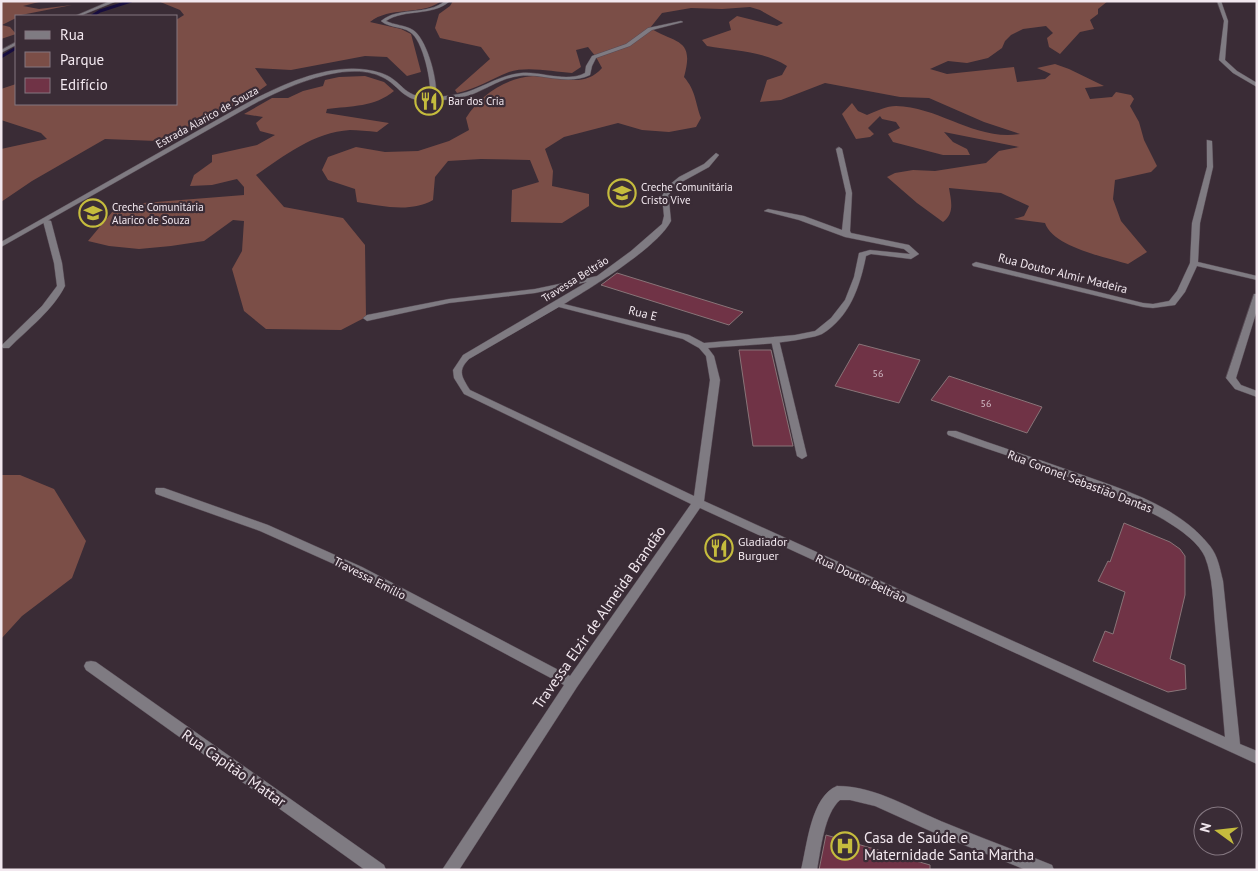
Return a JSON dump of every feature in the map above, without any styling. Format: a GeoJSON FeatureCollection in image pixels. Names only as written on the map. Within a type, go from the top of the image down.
{"type":"FeatureCollection","features":[{"type":"Feature","properties":{"kind":"street"},"geometry":{"type":"LineString","coordinates":[[80,15],[115,1]]}},
{"type":"Feature","properties":{"kind":"street"},"geometry":{"type":"LineString","coordinates":[[433,99],[434,94],[430,72],[418,37],[406,28],[387,24],[383,21],[394,15],[438,7],[448,1]]}},
{"type":"Feature","properties":{"kind":"street"},"geometry":{"type":"LineString","coordinates":[[1219,1],[1225,12],[1227,23],[1221,46],[1222,60],[1235,72],[1257,85]]}},
{"type":"Feature","properties":{"kind":"street","name":"Estrada Alarico de Souza"},"geometry":{"type":"LineString","coordinates":[[1,245],[47,221],[154,158],[257,101],[293,84],[339,72],[374,73],[384,76],[409,97],[433,99],[473,92],[512,75],[532,73],[570,78],[585,76],[592,59],[599,54],[634,42],[650,29],[681,22]]}},
{"type":"Feature","properties":{"kind":"street"},"geometry":{"type":"LineString","coordinates":[[1,52],[15,44]]}},
{"type":"Feature","properties":{"kind":"street"},"geometry":{"type":"LineString","coordinates":[[1208,141],[1210,167],[1196,224],[1194,263],[1257,278]]}},
{"type":"Feature","properties":{"kind":"street"},"geometry":{"type":"LineString","coordinates":[[839,149],[849,193],[846,230],[848,235]]}},
{"type":"Feature","properties":{"kind":"street","name":"Travessa Beltrão"},"geometry":{"type":"LineString","coordinates":[[467,392],[457,377],[457,368],[466,357],[603,277],[666,225],[668,219],[664,202],[665,193],[671,186],[704,168],[716,155]]}},
{"type":"Feature","properties":{"kind":"street"},"geometry":{"type":"LineString","coordinates":[[702,346],[795,338],[818,333],[834,320],[849,300],[858,277],[861,258],[865,253],[870,252],[902,257],[911,257],[915,254],[906,248],[848,235],[801,218],[768,212]]}},
{"type":"Feature","properties":{"kind":"street"},"geometry":{"type":"LineString","coordinates":[[6,346],[51,301],[61,287],[61,277],[47,221]]}},
{"type":"Feature","properties":{"kind":"street","name":"Rua Doutor Almir Madeira"},"geometry":{"type":"LineString","coordinates":[[976,264],[1153,306],[1172,303],[1181,292],[1194,263]]}},
{"type":"Feature","properties":{"kind":"street"},"geometry":{"type":"LineString","coordinates":[[367,318],[449,301],[535,290],[603,277]]}},
{"type":"Feature","properties":{"kind":"street"},"geometry":{"type":"LineString","coordinates":[[1257,296],[1254,314],[1231,378],[1232,384],[1238,388],[1257,394]]}},
{"type":"Feature","properties":{"kind":"street","name":"Rua E"},"geometry":{"type":"LineString","coordinates":[[556,304],[677,334],[694,340],[702,346],[713,362]]}},
{"type":"Feature","properties":{"kind":"street"},"geometry":{"type":"LineString","coordinates":[[775,340],[802,456]]}},
{"type":"Feature","properties":{"kind":"street","name":"Travessa Elzir de Almeida Brandão"},"geometry":{"type":"LineString","coordinates":[[450,870],[572,683],[698,503],[715,380],[713,362]]}},
{"type":"Feature","properties":{"kind":"street","name":"Rua Doutor Beltrão"},"geometry":{"type":"LineString","coordinates":[[467,392],[698,503],[1257,758]]}},
{"type":"Feature","properties":{"kind":"street","name":"Rua Coronel Sebastião Dantas"},"geometry":{"type":"LineString","coordinates":[[952,433],[1143,503],[1183,527],[1206,549],[1212,561],[1217,581],[1233,747]]}},
{"type":"Feature","properties":{"kind":"street","name":"Travessa Emílio"},"geometry":{"type":"LineString","coordinates":[[160,491],[264,528],[358,570],[572,683]]}},
{"type":"Feature","properties":{"kind":"street","name":"Rua Capitão Mattar"},"geometry":{"type":"LineString","coordinates":[[91,666],[378,870]]}},
{"type":"Feature","properties":{"kind":"street"},"geometry":{"type":"LineString","coordinates":[[809,870],[821,816],[829,800],[837,794],[850,793],[877,800],[942,829],[1046,870]]}},
{"type":"Feature","properties":{"kind":"green space"},"geometry":{"type":"Polygon","coordinates":[[[1,1],[43,1],[23,6],[39,9],[72,5],[15,15],[15,18],[2,25],[10,27],[15,34],[1,39],[1,1]]]}},
{"type":"Feature","properties":{"kind":"green space"},"geometry":{"type":"Polygon","coordinates":[[[158,1],[440,2],[423,9],[386,14],[370,22],[401,29],[411,34],[421,72],[407,76],[387,57],[365,56],[291,70],[255,68],[267,85],[246,100],[157,141],[105,139],[32,181],[1,202],[1,149],[47,139],[41,133],[1,120],[1,89],[15,84],[15,105],[178,105],[178,19],[184,15],[180,10],[158,1]]]}},
{"type":"Feature","properties":{"kind":"green space"},"geometry":{"type":"Polygon","coordinates":[[[453,1],[1108,1],[1098,9],[1098,14],[1090,20],[1094,29],[1080,32],[1060,54],[1049,47],[1047,38],[1053,33],[1046,26],[1023,29],[1011,35],[1005,41],[1002,48],[988,58],[967,63],[948,61],[930,69],[947,74],[1014,67],[1017,82],[1045,79],[1051,74],[1037,68],[1055,64],[1104,86],[1085,88],[1090,99],[1112,97],[1116,92],[1131,95],[1134,99],[1130,106],[1139,122],[1144,140],[1157,166],[1151,172],[1115,180],[1113,199],[1121,221],[1147,252],[1128,264],[1081,250],[1058,239],[1045,223],[1014,219],[1024,216],[1029,206],[1001,193],[949,188],[951,211],[943,222],[887,177],[895,173],[913,170],[935,171],[986,163],[999,151],[1019,147],[944,132],[953,142],[967,149],[970,155],[943,155],[893,142],[888,134],[900,128],[896,122],[882,119],[880,116],[868,128],[874,134],[870,137],[856,139],[842,114],[852,103],[858,111],[867,115],[881,109],[896,106],[928,112],[988,133],[1020,134],[984,122],[929,98],[900,97],[825,83],[781,100],[760,102],[767,80],[782,75],[787,66],[759,54],[707,46],[702,40],[731,30],[729,22],[737,16],[777,26],[783,23],[760,10],[750,7],[722,9],[691,8],[662,13],[650,28],[675,40],[685,49],[687,64],[684,77],[693,92],[701,118],[696,127],[669,132],[642,130],[618,123],[564,137],[545,149],[553,171],[552,186],[589,194],[589,206],[562,223],[511,222],[512,190],[539,182],[530,160],[481,159],[448,161],[435,177],[433,200],[424,204],[406,207],[357,202],[355,189],[328,180],[322,170],[328,157],[356,147],[385,152],[418,151],[449,141],[469,130],[466,118],[478,102],[503,84],[523,77],[533,76],[578,80],[595,75],[602,68],[588,47],[576,50],[581,67],[572,73],[532,69],[516,70],[457,93],[455,90],[490,59],[481,47],[440,38],[435,28],[439,14],[450,6],[453,1]]]}},
{"type":"Feature","properties":{"kind":"green space"},"geometry":{"type":"Polygon","coordinates":[[[365,76],[384,82],[394,91],[371,103],[327,109],[326,113],[389,123],[377,132],[350,130],[324,135],[300,146],[256,175],[284,207],[343,218],[365,245],[366,317],[341,330],[266,329],[244,311],[232,269],[242,251],[244,221],[233,220],[204,241],[171,246],[139,249],[109,246],[88,241],[118,205],[244,195],[244,187],[237,179],[212,185],[190,186],[194,175],[212,162],[212,155],[257,145],[275,135],[260,131],[256,123],[263,117],[244,114],[272,98],[288,98],[303,91],[323,86],[325,80],[339,77],[365,76]]]}},
{"type":"Feature","properties":{"kind":"green space"},"geometry":{"type":"Polygon","coordinates":[[[1,475],[20,475],[54,489],[86,541],[72,578],[22,616],[1,639],[1,475]]]}},
{"type":"Feature","properties":{"kind":"building"},"geometry":{"type":"Polygon","coordinates":[[[617,273],[743,312],[729,325],[601,285],[617,273]]]}},
{"type":"Feature","properties":{"kind":"building"},"geometry":{"type":"Polygon","coordinates":[[[859,344],[920,360],[899,403],[835,386],[859,344]]]}},
{"type":"Feature","properties":{"kind":"building"},"geometry":{"type":"Polygon","coordinates":[[[739,350],[771,350],[793,446],[753,446],[739,350]]]}},
{"type":"Feature","properties":{"kind":"building"},"geometry":{"type":"Polygon","coordinates":[[[949,376],[1042,407],[1027,433],[931,400],[949,376]]]}},
{"type":"Feature","properties":{"kind":"building"},"geometry":{"type":"Polygon","coordinates":[[[1124,523],[1170,542],[1180,549],[1185,556],[1185,595],[1170,659],[1185,665],[1186,689],[1168,692],[1093,661],[1105,631],[1113,634],[1125,592],[1098,581],[1108,561],[1110,562],[1124,523]]]}},
{"type":"Feature","properties":{"kind":"building","name":"Casa de Saúde e Maternidade Santa Martha"},"geometry":{"type":"Polygon","coordinates":[[[826,835],[930,865],[930,870],[819,870],[826,835]]]}},
{"type":"Feature","properties":{"kind":"waterway"},"geometry":{"type":"LineString","coordinates":[[94,15],[100,11],[131,1]]}},
{"type":"Feature","properties":{"kind":"waterway"},"geometry":{"type":"LineString","coordinates":[[1,57],[15,49]]}},
{"type":"Feature","properties":{"kind":"place","name":"Bar dos Cria"},"geometry":{"type":"Point","coordinates":[429,101]}},
{"type":"Feature","properties":{"kind":"place","name":"Creche Comunitária Cristo Vive"},"geometry":{"type":"Point","coordinates":[622,193]}},
{"type":"Feature","properties":{"kind":"place","name":"Creche Comunitária Alarico de Souza"},"geometry":{"type":"Point","coordinates":[93,213]}},
{"type":"Feature","properties":{"kind":"place","name":"Gladiador Burguer"},"geometry":{"type":"Point","coordinates":[719,548]}},
{"type":"Feature","properties":{"kind":"place","name":"Casa de Saúde e Maternidade Santa Martha"},"geometry":{"type":"Point","coordinates":[845,846]}}]}
